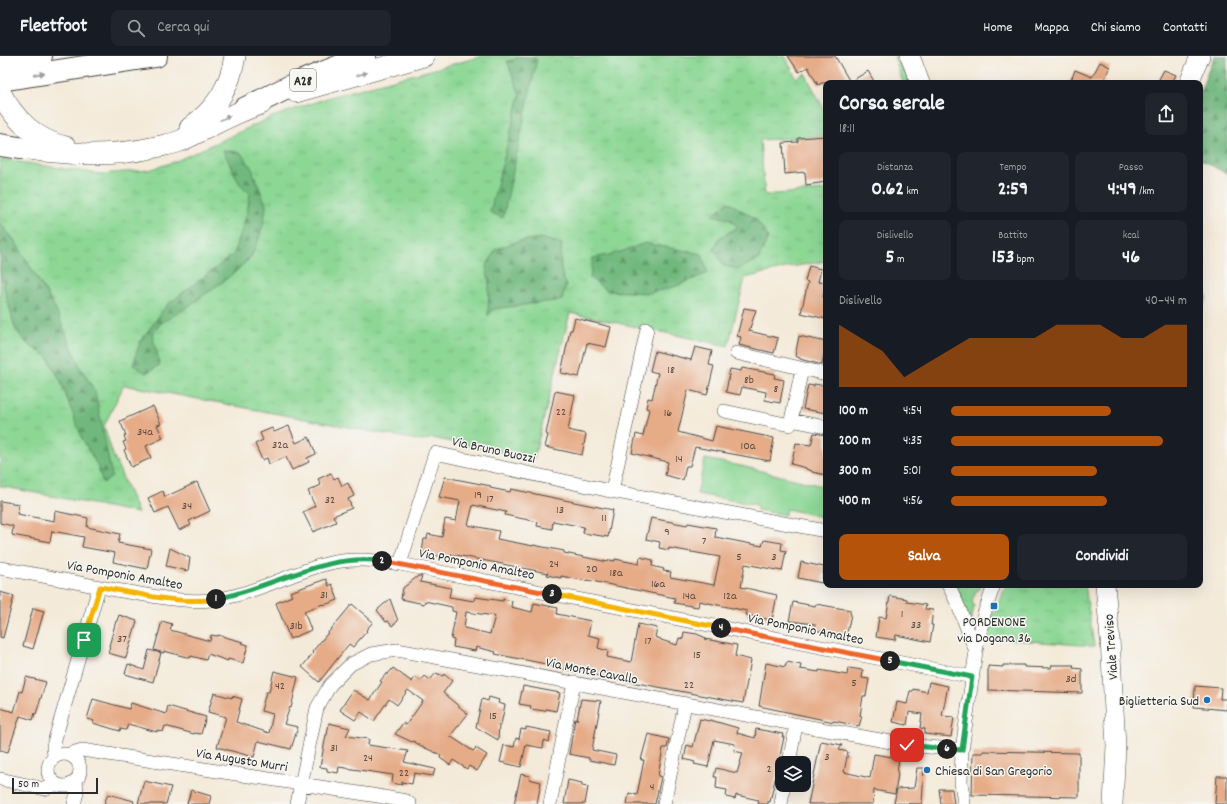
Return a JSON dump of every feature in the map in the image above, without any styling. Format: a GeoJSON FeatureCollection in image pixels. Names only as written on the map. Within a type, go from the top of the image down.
{"type":"FeatureCollection","features":[{"type":"Feature","properties":{"kind":"highway"},"geometry":{"type":"LineString","coordinates":[[0,62],[41,56]]}},
{"type":"Feature","properties":{"kind":"highway"},"geometry":{"type":"LineString","coordinates":[[0,80],[156,56]]}},
{"type":"Feature","properties":{"kind":"highway","name":"A28"},"geometry":{"type":"LineString","coordinates":[[244,109],[294,84],[364,56]]}},
{"type":"Feature","properties":{"kind":"main road"},"geometry":{"type":"LineString","coordinates":[[150,148],[185,132],[203,118],[218,101],[227,86],[233,69],[235,56]]}},
{"type":"Feature","properties":{"kind":"main road"},"geometry":{"type":"LineString","coordinates":[[6,147],[67,154],[102,155],[150,148],[179,141],[244,109],[424,56]]}},
{"type":"Feature","properties":{"kind":"main road"},"geometry":{"type":"LineString","coordinates":[[910,56],[919,80]]}},
{"type":"Feature","properties":{"kind":"main road"},"geometry":{"type":"LineString","coordinates":[[1190,80],[1200,56]]}},
{"type":"Feature","properties":{"kind":"main road"},"geometry":{"type":"LineString","coordinates":[[0,92],[15,117],[27,128],[43,138],[63,147],[102,155]]}},
{"type":"Feature","properties":{"kind":"main road","name":"Viale Treviso"},"geometry":{"type":"LineString","coordinates":[[1105,588],[1110,639],[1116,746],[1113,804]]}},
{"type":"Feature","properties":{"kind":"street"},"geometry":{"type":"LineString","coordinates":[[612,491],[647,329]]}},
{"type":"Feature","properties":{"kind":"street"},"geometry":{"type":"LineString","coordinates":[[736,353],[823,373]]}},
{"type":"Feature","properties":{"kind":"street"},"geometry":{"type":"LineString","coordinates":[[724,411],[790,425],[802,369]]}},
{"type":"Feature","properties":{"kind":"street"},"geometry":{"type":"LineString","coordinates":[[790,420],[823,426]]}},
{"type":"Feature","properties":{"kind":"street","name":"Via Bruno Buozzi"},"geometry":{"type":"LineString","coordinates":[[400,564],[435,454],[612,491],[823,530]]}},
{"type":"Feature","properties":{"kind":"street","name":"Via Pomponio Amalteo"},"geometry":{"type":"LineString","coordinates":[[0,568],[176,600],[214,600],[233,596],[323,565],[347,560],[368,559],[400,564],[972,677]]}},
{"type":"Feature","properties":{"kind":"street"},"geometry":{"type":"LineString","coordinates":[[76,780],[68,786],[62,786],[52,781],[47,771],[48,766],[54,756],[53,746],[100,587]]}},
{"type":"Feature","properties":{"kind":"street"},"geometry":{"type":"LineString","coordinates":[[950,588],[956,598],[976,651]]}},
{"type":"Feature","properties":{"kind":"street"},"geometry":{"type":"LineString","coordinates":[[964,804],[961,782],[962,750],[976,651],[984,614],[993,588]]}},
{"type":"Feature","properties":{"kind":"street","name":"Via Monte Cavallo"},"geometry":{"type":"LineString","coordinates":[[297,804],[317,708],[330,685],[351,664],[371,654],[397,650],[907,745],[962,750]]}},
{"type":"Feature","properties":{"kind":"street"},"geometry":{"type":"LineString","coordinates":[[550,804],[574,682]]}},
{"type":"Feature","properties":{"kind":"street"},"geometry":{"type":"LineString","coordinates":[[664,804],[685,704]]}},
{"type":"Feature","properties":{"kind":"street"},"geometry":{"type":"LineString","coordinates":[[790,756],[796,725]]}},
{"type":"Feature","properties":{"kind":"street","name":"Via Augusto Murri"},"geometry":{"type":"LineString","coordinates":[[69,754],[82,750],[378,796],[410,804]]}},
{"type":"Feature","properties":{"kind":"street"},"geometry":{"type":"LineString","coordinates":[[54,756],[64,753],[69,754],[78,760],[80,770],[76,780],[77,793],[74,804]]}},
{"type":"Feature","properties":{"kind":"street"},"geometry":{"type":"LineString","coordinates":[[0,779],[45,789],[56,784]]}},
{"type":"Feature","properties":{"kind":"street"},"geometry":{"type":"LineString","coordinates":[[781,804],[783,792]]}},
{"type":"Feature","properties":{"kind":"green space"},"geometry":{"type":"Polygon","coordinates":[[[483,56],[785,56],[796,78],[805,73],[823,107],[823,136],[760,140],[765,195],[823,190],[823,262],[790,267],[745,278],[728,346],[570,313],[534,458],[432,438],[422,441],[124,385],[104,426],[113,455],[138,513],[0,486],[0,159],[100,174],[149,170],[174,162],[272,117],[333,96],[483,56]]]}},
{"type":"Feature","properties":{"kind":"green space"},"geometry":{"type":"Polygon","coordinates":[[[894,56],[900,56],[909,80],[902,80],[894,56]]]}},
{"type":"Feature","properties":{"kind":"green space"},"geometry":{"type":"Polygon","coordinates":[[[1214,56],[1227,56],[1227,174],[1203,161],[1203,84],[1214,56]]]}},
{"type":"Feature","properties":{"kind":"green space"},"geometry":{"type":"Polygon","coordinates":[[[520,58],[537,59],[503,218],[490,212],[520,95],[507,61],[520,58]]]}},
{"type":"Feature","properties":{"kind":"green space"},"geometry":{"type":"Polygon","coordinates":[[[223,150],[241,153],[251,167],[266,205],[264,222],[258,241],[251,257],[236,271],[186,308],[160,324],[152,334],[160,365],[146,373],[133,365],[140,342],[167,305],[234,254],[247,213],[250,194],[239,183],[223,150]]]}},
{"type":"Feature","properties":{"kind":"green space"},"geometry":{"type":"Polygon","coordinates":[[[728,202],[756,219],[768,237],[758,260],[739,269],[724,266],[714,249],[719,238],[738,227],[729,219],[712,215],[728,202]]]}},
{"type":"Feature","properties":{"kind":"green space"},"geometry":{"type":"Polygon","coordinates":[[[0,223],[15,241],[54,306],[80,367],[95,391],[112,477],[103,483],[98,467],[82,438],[60,380],[47,356],[27,344],[15,328],[0,273],[0,223]]]}},
{"type":"Feature","properties":{"kind":"green space"},"geometry":{"type":"Polygon","coordinates":[[[541,238],[562,244],[561,269],[566,284],[562,300],[493,309],[488,316],[489,282],[486,267],[496,249],[519,241],[541,238]]]}},
{"type":"Feature","properties":{"kind":"green space"},"geometry":{"type":"Polygon","coordinates":[[[645,243],[702,254],[708,273],[674,287],[649,293],[608,291],[590,278],[593,258],[618,253],[645,243]]]}},
{"type":"Feature","properties":{"kind":"green space"},"geometry":{"type":"Polygon","coordinates":[[[1203,289],[1207,298],[1203,306],[1203,289]]]}},
{"type":"Feature","properties":{"kind":"green space"},"geometry":{"type":"Polygon","coordinates":[[[705,459],[741,466],[823,486],[823,517],[787,509],[785,515],[757,510],[757,505],[697,494],[705,459]]]}},
{"type":"Feature","properties":{"kind":"green space"},"geometry":{"type":"Polygon","coordinates":[[[956,588],[980,588],[976,591],[972,601],[974,606],[971,623],[956,588]]]}},
{"type":"Feature","properties":{"kind":"green space"},"geometry":{"type":"Polygon","coordinates":[[[1005,588],[1085,588],[1094,646],[987,638],[990,622],[1005,588]]]}},
{"type":"Feature","properties":{"kind":"building"},"geometry":{"type":"Polygon","coordinates":[[[788,56],[835,56],[849,80],[823,80],[823,83],[818,85],[808,67],[799,72],[788,56]]]}},
{"type":"Feature","properties":{"kind":"building"},"geometry":{"type":"Polygon","coordinates":[[[1100,62],[1110,67],[1104,80],[1071,80],[1075,70],[1092,77],[1100,62]]]}},
{"type":"Feature","properties":{"kind":"building"},"geometry":{"type":"Polygon","coordinates":[[[1164,70],[1176,75],[1174,80],[1159,80],[1164,70]]]}},
{"type":"Feature","properties":{"kind":"building"},"geometry":{"type":"Polygon","coordinates":[[[868,71],[873,80],[853,80],[868,71]]]}},
{"type":"Feature","properties":{"kind":"building"},"geometry":{"type":"Polygon","coordinates":[[[823,136],[823,182],[806,185],[805,172],[785,174],[783,143],[798,142],[798,138],[823,136]]]}},
{"type":"Feature","properties":{"kind":"building"},"geometry":{"type":"Polygon","coordinates":[[[809,266],[821,269],[818,282],[823,283],[823,318],[801,313],[808,282],[805,281],[809,266]]]}},
{"type":"Feature","properties":{"kind":"building"},"geometry":{"type":"Polygon","coordinates":[[[744,308],[756,310],[749,331],[778,338],[774,353],[739,345],[741,337],[737,336],[744,308]]]}},
{"type":"Feature","properties":{"kind":"building"},"geometry":{"type":"Polygon","coordinates":[[[575,318],[611,327],[606,347],[587,343],[579,377],[561,373],[570,330],[572,330],[575,318]]]}},
{"type":"Feature","properties":{"kind":"building"},"geometry":{"type":"Polygon","coordinates":[[[799,336],[823,341],[822,365],[800,359],[795,356],[799,336]]]}},
{"type":"Feature","properties":{"kind":"building"},"geometry":{"type":"Polygon","coordinates":[[[695,347],[712,351],[709,365],[714,366],[707,395],[688,390],[678,432],[712,441],[716,426],[774,438],[770,461],[695,447],[690,466],[686,466],[683,480],[665,475],[668,462],[632,453],[636,434],[643,436],[649,409],[646,408],[648,398],[652,399],[658,373],[650,371],[655,351],[691,360],[695,347]]]}},
{"type":"Feature","properties":{"kind":"building"},"geometry":{"type":"Polygon","coordinates":[[[742,368],[775,374],[774,378],[784,380],[780,403],[765,400],[766,392],[742,387],[740,395],[726,392],[730,369],[741,371],[742,368]]]}},
{"type":"Feature","properties":{"kind":"building"},"geometry":{"type":"Polygon","coordinates":[[[814,384],[823,386],[823,412],[803,409],[808,385],[814,386],[814,384]]]}},
{"type":"Feature","properties":{"kind":"building"},"geometry":{"type":"Polygon","coordinates":[[[555,391],[575,395],[568,430],[586,434],[582,455],[545,447],[548,435],[546,434],[555,391]]]}},
{"type":"Feature","properties":{"kind":"building"},"geometry":{"type":"Polygon","coordinates":[[[153,406],[161,424],[157,425],[163,438],[146,446],[151,458],[131,467],[124,450],[126,449],[123,442],[126,441],[124,436],[126,435],[120,421],[153,406]]]}},
{"type":"Feature","properties":{"kind":"building"},"geometry":{"type":"Polygon","coordinates":[[[289,426],[296,443],[309,437],[316,454],[307,458],[309,462],[292,470],[286,457],[269,464],[267,458],[262,460],[255,444],[263,440],[260,433],[272,428],[274,432],[289,426]]]}},
{"type":"Feature","properties":{"kind":"building"},"geometry":{"type":"Polygon","coordinates":[[[814,433],[823,434],[823,474],[791,464],[796,443],[811,445],[814,433]]]}},
{"type":"Feature","properties":{"kind":"building"},"geometry":{"type":"Polygon","coordinates":[[[331,473],[334,479],[338,477],[342,486],[348,483],[354,496],[348,499],[352,508],[333,516],[336,522],[313,532],[303,512],[315,506],[308,491],[321,485],[318,479],[331,473]]]}},
{"type":"Feature","properties":{"kind":"building"},"geometry":{"type":"Polygon","coordinates":[[[445,477],[491,486],[490,488],[510,492],[511,489],[613,510],[608,537],[583,533],[584,527],[553,521],[552,529],[537,526],[538,522],[505,515],[506,512],[473,505],[468,525],[499,531],[497,539],[564,551],[564,553],[608,562],[609,560],[615,561],[615,559],[639,564],[640,557],[653,560],[652,566],[664,569],[663,571],[671,572],[670,577],[714,585],[720,557],[669,548],[669,550],[659,548],[660,542],[646,539],[651,518],[687,525],[688,523],[716,528],[715,537],[762,546],[764,540],[782,543],[781,550],[786,551],[782,571],[745,564],[741,587],[777,595],[772,620],[746,615],[747,611],[699,601],[698,607],[674,603],[675,598],[587,580],[561,576],[561,578],[547,575],[548,573],[451,554],[450,558],[422,552],[424,539],[427,539],[428,534],[442,537],[445,519],[456,521],[460,501],[439,497],[445,477]]]}},
{"type":"Feature","properties":{"kind":"building"},"geometry":{"type":"Polygon","coordinates":[[[197,482],[210,511],[189,521],[191,525],[179,530],[168,507],[155,513],[148,498],[163,491],[165,497],[197,482]]]}},
{"type":"Feature","properties":{"kind":"building"},"geometry":{"type":"Polygon","coordinates":[[[0,501],[19,504],[17,514],[54,521],[55,511],[88,518],[87,527],[120,534],[118,543],[151,549],[147,569],[113,562],[115,553],[82,547],[84,537],[52,531],[50,542],[12,535],[13,526],[0,523],[0,501]]]}},
{"type":"Feature","properties":{"kind":"building"},"geometry":{"type":"Polygon","coordinates":[[[170,548],[190,558],[188,571],[166,566],[170,548]]]}},
{"type":"Feature","properties":{"kind":"building"},"geometry":{"type":"Polygon","coordinates":[[[801,562],[823,567],[822,583],[798,578],[801,562]]]}},
{"type":"Feature","properties":{"kind":"building"},"geometry":{"type":"Polygon","coordinates":[[[418,576],[422,576],[420,582],[451,588],[449,597],[474,601],[475,597],[503,601],[503,599],[512,601],[511,607],[532,612],[534,603],[558,608],[557,614],[591,621],[588,635],[600,638],[598,648],[608,651],[607,657],[631,662],[638,624],[657,628],[655,637],[677,645],[679,638],[683,639],[684,632],[697,634],[706,638],[705,639],[737,645],[735,656],[751,660],[743,703],[573,671],[495,654],[496,652],[476,647],[475,651],[453,647],[454,640],[451,639],[456,612],[452,611],[452,607],[425,601],[424,604],[401,599],[403,588],[418,576]],[[466,612],[464,628],[490,634],[495,616],[466,612]]]}},
{"type":"Feature","properties":{"kind":"building"},"geometry":{"type":"Polygon","coordinates":[[[326,579],[329,586],[332,584],[338,600],[304,611],[311,630],[290,639],[276,603],[292,596],[290,592],[326,579]]]}},
{"type":"Feature","properties":{"kind":"building"},"geometry":{"type":"Polygon","coordinates":[[[0,592],[14,596],[3,638],[0,637],[0,592]]]}},
{"type":"Feature","properties":{"kind":"building"},"geometry":{"type":"Polygon","coordinates":[[[890,596],[907,599],[907,602],[926,605],[925,609],[933,610],[931,625],[933,625],[930,642],[896,635],[895,640],[876,637],[879,617],[886,618],[890,596]]]}},
{"type":"Feature","properties":{"kind":"building"},"geometry":{"type":"Polygon","coordinates":[[[390,599],[398,621],[392,626],[388,621],[386,622],[377,610],[390,599]]]}},
{"type":"Feature","properties":{"kind":"building"},"geometry":{"type":"Polygon","coordinates":[[[793,602],[815,606],[816,604],[850,610],[851,614],[846,638],[814,630],[815,624],[789,621],[793,602]]]}},
{"type":"Feature","properties":{"kind":"building"},"geometry":{"type":"Polygon","coordinates":[[[352,604],[373,622],[353,647],[349,644],[319,682],[302,667],[313,653],[312,652],[352,604]]]}},
{"type":"Feature","properties":{"kind":"building"},"geometry":{"type":"Polygon","coordinates":[[[33,608],[44,611],[33,649],[23,646],[33,608]]]}},
{"type":"Feature","properties":{"kind":"building"},"geometry":{"type":"Polygon","coordinates":[[[119,615],[137,621],[126,658],[108,653],[116,621],[119,615]]]}},
{"type":"Feature","properties":{"kind":"building"},"geometry":{"type":"Polygon","coordinates":[[[162,621],[172,624],[170,630],[210,641],[211,635],[218,635],[243,642],[242,643],[248,645],[243,663],[228,659],[228,661],[208,654],[206,660],[154,650],[162,621]]]}},
{"type":"Feature","properties":{"kind":"building"},"geometry":{"type":"Polygon","coordinates":[[[149,650],[161,653],[153,682],[125,674],[128,664],[144,670],[149,650]]]}},
{"type":"Feature","properties":{"kind":"building"},"geometry":{"type":"Polygon","coordinates":[[[787,662],[801,665],[800,669],[819,672],[819,670],[847,675],[848,668],[863,670],[862,678],[869,679],[866,696],[863,696],[860,716],[862,716],[859,726],[759,706],[766,663],[785,667],[787,662]]]}},
{"type":"Feature","properties":{"kind":"building"},"geometry":{"type":"Polygon","coordinates":[[[1003,665],[1024,665],[1024,667],[1051,668],[1052,665],[1074,665],[1073,668],[1082,669],[1082,693],[988,690],[988,666],[1003,667],[1003,665]]]}},
{"type":"Feature","properties":{"kind":"building"},"geometry":{"type":"Polygon","coordinates":[[[393,668],[412,682],[415,677],[421,681],[425,676],[430,680],[436,673],[443,676],[444,674],[452,681],[443,693],[468,714],[450,736],[473,751],[476,748],[487,755],[477,771],[469,766],[467,769],[453,760],[450,765],[440,758],[441,755],[395,734],[403,723],[406,725],[423,701],[408,690],[397,705],[389,699],[374,721],[361,712],[355,720],[340,710],[353,690],[370,700],[382,682],[380,681],[393,668]]]}},
{"type":"Feature","properties":{"kind":"building"},"geometry":{"type":"Polygon","coordinates":[[[274,671],[298,677],[291,708],[290,707],[284,724],[298,727],[291,749],[258,741],[254,757],[217,747],[226,717],[208,712],[214,693],[242,699],[236,722],[269,733],[273,714],[261,711],[266,692],[269,692],[274,671]]]}},
{"type":"Feature","properties":{"kind":"building"},"geometry":{"type":"Polygon","coordinates":[[[26,677],[46,682],[36,714],[35,713],[33,720],[20,716],[8,752],[0,750],[0,708],[14,712],[26,677]]]}},
{"type":"Feature","properties":{"kind":"building"},"geometry":{"type":"Polygon","coordinates":[[[929,682],[948,686],[942,716],[954,717],[951,737],[925,734],[925,729],[920,728],[922,714],[909,712],[907,725],[893,722],[897,702],[907,704],[910,691],[913,691],[913,689],[927,692],[929,682]]]}},
{"type":"Feature","properties":{"kind":"building"},"geometry":{"type":"Polygon","coordinates":[[[523,686],[560,693],[556,711],[546,709],[545,711],[530,709],[531,706],[519,704],[523,686]]]}},
{"type":"Feature","properties":{"kind":"building","name":"Biglietteria Sud"},"geometry":{"type":"Polygon","coordinates":[[[1195,686],[1221,688],[1220,699],[1227,699],[1227,710],[1194,707],[1195,686]]]}},
{"type":"Feature","properties":{"kind":"building"},"geometry":{"type":"Polygon","coordinates":[[[489,697],[499,700],[498,703],[505,705],[501,725],[499,725],[498,740],[476,727],[482,699],[488,701],[489,697]]]}},
{"type":"Feature","properties":{"kind":"building"},"geometry":{"type":"Polygon","coordinates":[[[93,699],[129,709],[131,703],[166,714],[168,706],[206,717],[201,734],[194,734],[165,726],[163,732],[157,730],[157,732],[128,724],[126,730],[120,729],[120,731],[93,723],[94,721],[87,719],[93,699]]]}},
{"type":"Feature","properties":{"kind":"building"},"geometry":{"type":"Polygon","coordinates":[[[581,699],[601,701],[592,750],[616,755],[614,765],[569,754],[575,719],[577,720],[581,699]]]}},
{"type":"Feature","properties":{"kind":"building"},"geometry":{"type":"Polygon","coordinates":[[[700,719],[710,720],[738,728],[737,733],[755,738],[756,729],[783,734],[782,737],[784,737],[780,756],[775,756],[775,780],[770,802],[768,801],[768,804],[758,804],[759,800],[736,795],[735,799],[726,797],[727,790],[716,788],[717,777],[714,777],[716,768],[737,773],[743,753],[734,751],[735,744],[714,740],[708,767],[694,764],[695,762],[684,759],[687,745],[693,747],[700,719]]]}},
{"type":"Feature","properties":{"kind":"building"},"geometry":{"type":"Polygon","coordinates":[[[329,723],[350,728],[346,736],[369,739],[368,745],[408,751],[404,762],[435,769],[433,776],[414,773],[412,784],[402,782],[402,785],[392,783],[393,775],[339,767],[338,773],[327,771],[327,768],[320,767],[329,723]]]}},
{"type":"Feature","properties":{"kind":"building"},"geometry":{"type":"Polygon","coordinates":[[[526,727],[551,732],[549,742],[544,740],[543,748],[526,745],[521,767],[500,762],[504,745],[514,747],[516,738],[519,739],[521,729],[526,730],[526,727]]]}},
{"type":"Feature","properties":{"kind":"building"},"geometry":{"type":"Polygon","coordinates":[[[648,734],[669,739],[667,748],[663,748],[658,776],[661,777],[655,804],[627,804],[629,793],[637,795],[644,760],[641,760],[648,734]]]}},
{"type":"Feature","properties":{"kind":"building"},"geometry":{"type":"Polygon","coordinates":[[[821,741],[842,745],[839,750],[848,752],[844,772],[870,778],[874,754],[899,758],[895,794],[874,790],[873,804],[808,804],[821,741]]]}},
{"type":"Feature","properties":{"kind":"building"},"geometry":{"type":"Polygon","coordinates":[[[983,751],[1079,753],[1079,797],[972,795],[973,753],[983,753],[983,751]]]}},
{"type":"Feature","properties":{"kind":"building"},"geometry":{"type":"Polygon","coordinates":[[[917,768],[924,768],[922,804],[894,803],[897,789],[914,788],[917,768]]]}},
{"type":"Feature","properties":{"kind":"building"},"geometry":{"type":"Polygon","coordinates":[[[521,774],[530,776],[529,779],[541,782],[537,804],[514,804],[521,774]]]}},
{"type":"Feature","properties":{"kind":"building"},"geometry":{"type":"Polygon","coordinates":[[[1217,776],[1227,776],[1227,804],[1215,804],[1217,776]]]}},
{"type":"Feature","properties":{"kind":"building"},"geometry":{"type":"Polygon","coordinates":[[[568,780],[582,783],[582,786],[588,787],[585,804],[564,804],[568,780]]]}},
{"type":"Feature","properties":{"kind":"building"},"geometry":{"type":"Polygon","coordinates":[[[144,781],[171,787],[166,804],[138,804],[144,781]]]}},
{"type":"Feature","properties":{"kind":"building"},"geometry":{"type":"Polygon","coordinates":[[[939,789],[952,789],[954,804],[941,804],[939,789]]]}},
{"type":"Feature","properties":{"kind":"building"},"geometry":{"type":"Polygon","coordinates":[[[191,790],[211,796],[209,804],[187,804],[191,790]]]}},
{"type":"Feature","properties":{"kind":"building"},"geometry":{"type":"Polygon","coordinates":[[[108,794],[134,801],[133,804],[104,804],[108,794]]]}},
{"type":"Feature","properties":{"kind":"place","name":"PORDENONE via Dogana 36"},"geometry":{"type":"Point","coordinates":[994,606]}},
{"type":"Feature","properties":{"kind":"place","name":"Biglietteria Sud"},"geometry":{"type":"Point","coordinates":[1207,700]}},
{"type":"Feature","properties":{"kind":"place","name":"Chiesa di San Gregorio"},"geometry":{"type":"Point","coordinates":[927,770]}},
{"type":"Feature","properties":{"kind":"route"},"geometry":{"type":"LineString","coordinates":[[84,640],[100,587],[176,600],[214,600],[233,596],[323,565],[347,560],[368,559],[400,564],[972,677],[962,750],[907,745]]}}]}
